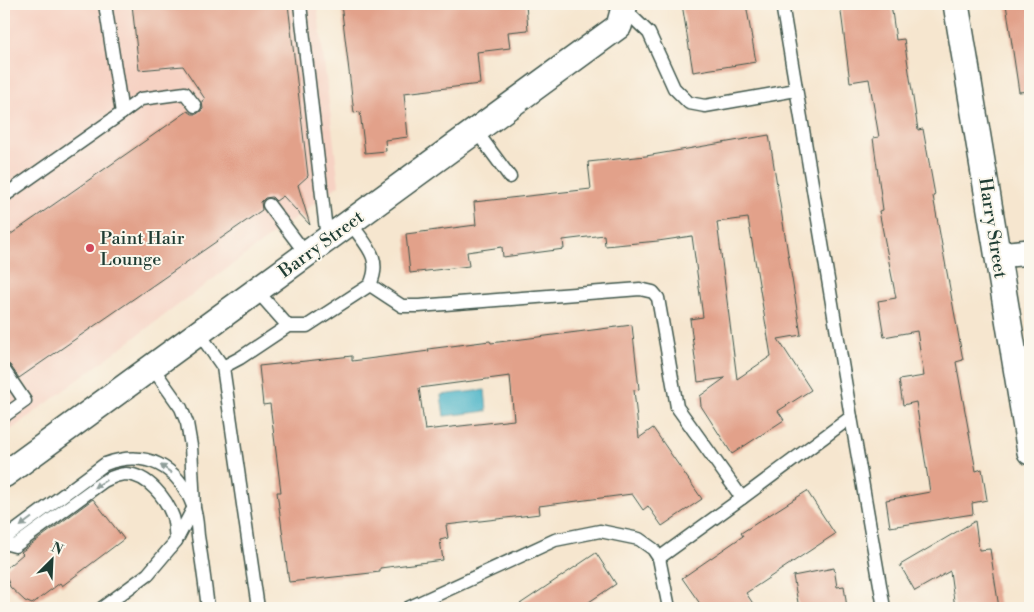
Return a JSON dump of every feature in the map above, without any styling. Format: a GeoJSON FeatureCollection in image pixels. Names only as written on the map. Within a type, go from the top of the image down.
{"type":"FeatureCollection","features":[{"type":"Feature","properties":{"kind":"street","name":"Harry Street"},"geometry":{"type":"LineString","coordinates":[[956,4],[1030,452]]}},
{"type":"Feature","properties":{"kind":"street","name":"Barry Street"},"geometry":{"type":"LineString","coordinates":[[4,475],[619,26],[625,6]]}},
{"type":"Feature","properties":{"kind":"street"},"geometry":{"type":"LineString","coordinates":[[998,255],[1030,252]]}},
{"type":"Feature","properties":{"kind":"lane"},"geometry":{"type":"LineString","coordinates":[[105,4],[122,113]]}},
{"type":"Feature","properties":{"kind":"lane"},"geometry":{"type":"LineString","coordinates":[[300,4],[327,239]]}},
{"type":"Feature","properties":{"kind":"lane"},"geometry":{"type":"LineString","coordinates":[[782,4],[884,608]]}},
{"type":"Feature","properties":{"kind":"lane"},"geometry":{"type":"LineString","coordinates":[[625,6],[649,33],[674,88],[689,103],[705,106],[796,90]]}},
{"type":"Feature","properties":{"kind":"lane"},"geometry":{"type":"LineString","coordinates":[[4,196],[141,99],[185,93],[195,106]]}},
{"type":"Feature","properties":{"kind":"lane"},"geometry":{"type":"LineString","coordinates":[[476,131],[510,177]]}},
{"type":"Feature","properties":{"kind":"lane"},"geometry":{"type":"LineString","coordinates":[[269,205],[306,254]]}},
{"type":"Feature","properties":{"kind":"lane"},"geometry":{"type":"LineString","coordinates":[[223,367],[288,326],[307,326],[370,285],[375,274],[375,260],[350,222]]}},
{"type":"Feature","properties":{"kind":"lane"},"geometry":{"type":"LineString","coordinates":[[370,285],[402,306],[640,289],[653,292],[658,298],[677,407],[742,498]]}},
{"type":"Feature","properties":{"kind":"lane"},"geometry":{"type":"LineString","coordinates":[[257,291],[288,326]]}},
{"type":"Feature","properties":{"kind":"lane"},"geometry":{"type":"LineString","coordinates":[[199,332],[223,367],[258,608]]}},
{"type":"Feature","properties":{"kind":"lane"},"geometry":{"type":"LineString","coordinates":[[152,367],[182,408],[187,423],[191,446],[194,507],[208,608]]}},
{"type":"Feature","properties":{"kind":"lane"},"geometry":{"type":"LineString","coordinates":[[4,370],[25,401],[4,416]]}},
{"type":"Feature","properties":{"kind":"lane"},"geometry":{"type":"LineString","coordinates":[[659,558],[851,418]]}},
{"type":"Feature","properties":{"kind":"lane"},"geometry":{"type":"LineString","coordinates":[[4,539],[93,472],[105,464],[118,459],[142,458],[156,462],[182,483],[194,507]]}},
{"type":"Feature","properties":{"kind":"lane"},"geometry":{"type":"LineString","coordinates":[[4,543],[16,546],[104,481],[113,476],[125,474],[136,476],[146,481],[158,492],[174,519],[176,540]]}},
{"type":"Feature","properties":{"kind":"lane"},"geometry":{"type":"LineString","coordinates":[[102,608],[148,574],[176,540],[194,507]]}},
{"type":"Feature","properties":{"kind":"lane"},"geometry":{"type":"LineString","coordinates":[[408,608],[555,540],[600,531],[639,539],[653,549],[659,558],[669,608]]}},
{"type":"Feature","properties":{"kind":"shaded area"},"geometry":{"type":"Polygon","coordinates":[[[4,4],[317,4],[339,185],[4,435],[4,4]]]}},
{"type":"Feature","properties":{"kind":"water"},"geometry":{"type":"Polygon","coordinates":[[[485,390],[487,411],[444,416],[441,395],[485,390]]]}},
{"type":"Feature","properties":{"kind":"building"},"geometry":{"type":"Polygon","coordinates":[[[132,4],[288,4],[308,176],[298,185],[310,225],[283,196],[276,201],[272,197],[265,198],[261,202],[262,210],[19,378],[10,365],[4,362],[4,239],[188,111],[192,114],[197,114],[203,109],[202,101],[205,99],[183,66],[139,70],[132,4]]]}},
{"type":"Feature","properties":{"kind":"building"},"geometry":{"type":"Polygon","coordinates":[[[341,4],[428,4],[428,7],[460,4],[526,4],[528,30],[508,32],[510,48],[477,52],[480,84],[404,93],[408,137],[385,140],[386,151],[365,153],[360,112],[354,113],[341,4]]]}},
{"type":"Feature","properties":{"kind":"building"},"geometry":{"type":"Polygon","coordinates":[[[682,4],[746,4],[756,62],[693,72],[682,4]]]}},
{"type":"Feature","properties":{"kind":"building"},"geometry":{"type":"Polygon","coordinates":[[[840,4],[891,4],[896,40],[904,39],[918,130],[923,129],[935,195],[933,196],[963,360],[956,362],[976,471],[982,469],[987,500],[972,503],[973,514],[890,527],[886,500],[930,492],[916,402],[903,405],[899,380],[924,376],[917,331],[884,337],[878,301],[896,298],[879,211],[883,210],[873,138],[879,137],[869,79],[850,82],[840,4]]]}},
{"type":"Feature","properties":{"kind":"building"},"geometry":{"type":"Polygon","coordinates":[[[1006,4],[1030,4],[1030,91],[1019,92],[1006,4]]]}},
{"type":"Feature","properties":{"kind":"building"},"geometry":{"type":"Polygon","coordinates":[[[769,135],[801,335],[778,339],[811,390],[778,411],[784,420],[732,454],[701,406],[700,396],[725,378],[698,382],[690,319],[703,317],[692,236],[605,246],[604,235],[563,240],[564,249],[503,257],[502,247],[467,252],[469,266],[410,273],[406,234],[476,225],[474,202],[591,189],[588,162],[646,156],[769,135]],[[748,218],[717,222],[737,379],[771,356],[748,218]]]}},
{"type":"Feature","properties":{"kind":"building"},"geometry":{"type":"Polygon","coordinates":[[[632,325],[639,389],[634,390],[639,438],[653,428],[702,499],[662,526],[648,506],[643,510],[632,494],[539,506],[540,514],[446,525],[448,538],[440,540],[443,560],[380,568],[380,572],[289,582],[277,492],[281,492],[270,404],[263,405],[259,366],[352,356],[352,361],[429,351],[428,349],[490,341],[491,343],[632,325]],[[510,376],[419,388],[425,430],[514,420],[510,376]]]}},
{"type":"Feature","properties":{"kind":"building"},"geometry":{"type":"Polygon","coordinates":[[[807,491],[835,534],[746,593],[756,608],[703,608],[682,578],[743,536],[741,533],[807,491]]]}},
{"type":"Feature","properties":{"kind":"building"},"geometry":{"type":"Polygon","coordinates":[[[93,499],[124,539],[62,586],[60,583],[32,604],[25,601],[10,587],[4,570],[23,554],[21,552],[93,499]]]}},
{"type":"Feature","properties":{"kind":"building"},"geometry":{"type":"Polygon","coordinates":[[[975,521],[979,550],[990,549],[999,608],[955,608],[950,571],[915,591],[900,565],[975,521]]]}},
{"type":"Feature","properties":{"kind":"building"},"geometry":{"type":"Polygon","coordinates":[[[596,553],[616,584],[580,608],[514,608],[596,553]]]}},
{"type":"Feature","properties":{"kind":"building"},"geometry":{"type":"Polygon","coordinates":[[[834,568],[837,587],[844,586],[847,608],[799,608],[793,576],[834,568]]]}},
{"type":"Feature","properties":{"kind":"place","name":"Paint Hair Lounge"},"geometry":{"type":"Point","coordinates":[90,248]}}]}
